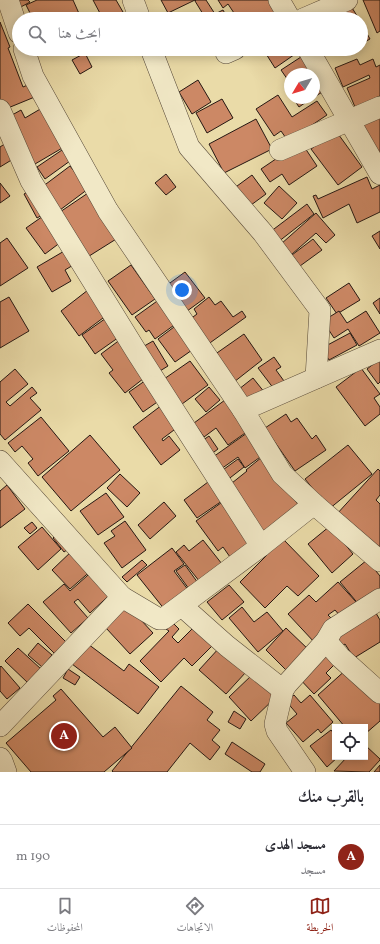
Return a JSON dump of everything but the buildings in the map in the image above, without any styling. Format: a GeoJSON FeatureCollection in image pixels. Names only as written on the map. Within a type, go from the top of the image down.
{"type":"FeatureCollection","features":[{"type":"Feature","properties":{"kind":"street"},"geometry":{"type":"LineString","coordinates":[[8,0],[12,12]]}},
{"type":"Feature","properties":{"kind":"street"},"geometry":{"type":"LineString","coordinates":[[133,0],[137,12]]}},
{"type":"Feature","properties":{"kind":"street"},"geometry":{"type":"LineString","coordinates":[[279,0],[286,12]]}},
{"type":"Feature","properties":{"kind":"street"},"geometry":{"type":"LineString","coordinates":[[319,12],[347,0]]}},
{"type":"Feature","properties":{"kind":"street"},"geometry":{"type":"LineString","coordinates":[[27,56],[34,76],[108,211],[243,410],[282,474],[380,561]]}},
{"type":"Feature","properties":{"kind":"street"},"geometry":{"type":"LineString","coordinates":[[154,56],[189,147],[263,233],[320,310],[316,378]]}},
{"type":"Feature","properties":{"kind":"street"},"geometry":{"type":"LineString","coordinates":[[312,56],[348,121],[380,174]]}},
{"type":"Feature","properties":{"kind":"street"},"geometry":{"type":"LineString","coordinates":[[280,150],[380,107]]}},
{"type":"Feature","properties":{"kind":"street"},"geometry":{"type":"LineString","coordinates":[[0,110],[31,181],[136,351],[261,546]]}},
{"type":"Feature","properties":{"kind":"street"},"geometry":{"type":"LineString","coordinates":[[243,410],[380,350]]}},
{"type":"Feature","properties":{"kind":"street"},"geometry":{"type":"LineString","coordinates":[[0,461],[122,597],[159,619],[167,617],[182,606],[314,504]]}},
{"type":"Feature","properties":{"kind":"street"},"geometry":{"type":"LineString","coordinates":[[0,726],[122,597]]}},
{"type":"Feature","properties":{"kind":"street"},"geometry":{"type":"LineString","coordinates":[[305,772],[277,731],[275,724],[283,690],[326,640],[333,629],[380,599]]}},
{"type":"Feature","properties":{"kind":"street"},"geometry":{"type":"LineString","coordinates":[[182,606],[227,646],[283,690]]}},
{"type":"Feature","properties":{"kind":"street"},"geometry":{"type":"LineString","coordinates":[[326,640],[340,657],[380,693]]}},
{"type":"Feature","properties":{"kind":"street"},"geometry":{"type":"LineString","coordinates":[[0,758],[6,772]]}},
{"type":"Feature","properties":{"kind":"place","name":"مسجد الهدى"},"geometry":{"type":"Point","coordinates":[64,736]}}]}
